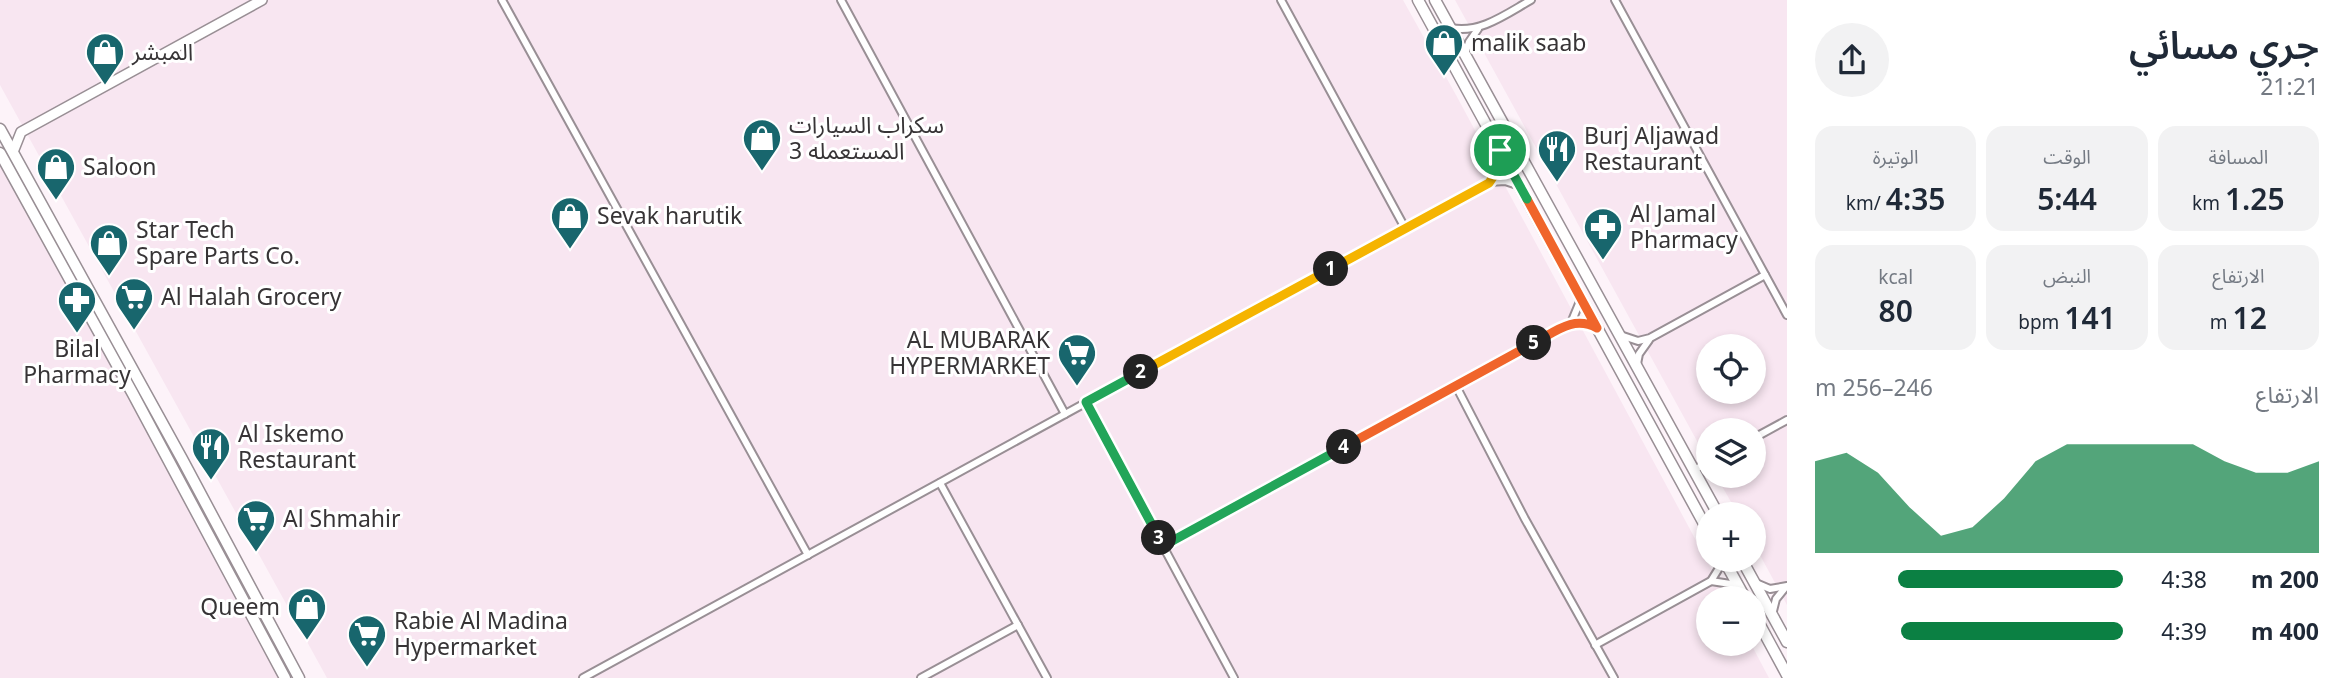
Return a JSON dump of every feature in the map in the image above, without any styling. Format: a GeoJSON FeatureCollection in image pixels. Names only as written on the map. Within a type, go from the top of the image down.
{"type":"FeatureCollection","features":[{"type":"Feature","properties":{"kind":"main road"},"geometry":{"type":"LineString","coordinates":[[1418,0],[1696,509]]}},
{"type":"Feature","properties":{"kind":"main road"},"geometry":{"type":"LineString","coordinates":[[1435,0],[1710,502]]}},
{"type":"Feature","properties":{"kind":"main road"},"geometry":{"type":"LineString","coordinates":[[0,128],[299,678]]}},
{"type":"Feature","properties":{"kind":"main road"},"geometry":{"type":"LineString","coordinates":[[2,159],[285,678]]}},
{"type":"Feature","properties":{"kind":"main road"},"geometry":{"type":"LineString","coordinates":[[1731,572],[1738,585]]}},
{"type":"Feature","properties":{"kind":"main road"},"geometry":{"type":"LineString","coordinates":[[1749,572],[1787,642]]}},
{"type":"Feature","properties":{"kind":"main road"},"geometry":{"type":"LineString","coordinates":[[1766,636],[1787,675]]}},
{"type":"Feature","properties":{"kind":"street"},"geometry":{"type":"LineString","coordinates":[[13,152],[15,141],[21,132],[262,0]]}},
{"type":"Feature","properties":{"kind":"street"},"geometry":{"type":"LineString","coordinates":[[502,0],[808,555]]}},
{"type":"Feature","properties":{"kind":"street"},"geometry":{"type":"LineString","coordinates":[[841,0],[1065,414]]}},
{"type":"Feature","properties":{"kind":"street"},"geometry":{"type":"LineString","coordinates":[[1281,0],[1405,228]]}},
{"type":"Feature","properties":{"kind":"street"},"geometry":{"type":"LineString","coordinates":[[1451,28],[1466,31],[1480,28],[1531,0]]}},
{"type":"Feature","properties":{"kind":"street"},"geometry":{"type":"LineString","coordinates":[[1615,0],[1787,315]]}},
{"type":"Feature","properties":{"kind":"street"},"geometry":{"type":"LineString","coordinates":[[1465,54],[1472,37],[1480,28]]}},
{"type":"Feature","properties":{"kind":"street"},"geometry":{"type":"LineString","coordinates":[[0,128],[21,132]]}},
{"type":"Feature","properties":{"kind":"street"},"geometry":{"type":"LineString","coordinates":[[1489,183],[1499,168],[1500,150]]}},
{"type":"Feature","properties":{"kind":"street"},"geometry":{"type":"LineString","coordinates":[[583,678],[1489,183],[1505,181],[1521,187]]}},
{"type":"Feature","properties":{"kind":"street"},"geometry":{"type":"LineString","coordinates":[[1620,335],[1638,341],[1650,338],[1765,275]]}},
{"type":"Feature","properties":{"kind":"street"},"geometry":{"type":"LineString","coordinates":[[1571,323],[1581,299]]}},
{"type":"Feature","properties":{"kind":"street"},"geometry":{"type":"LineString","coordinates":[[1163,546],[1571,323],[1585,323],[1597,328]]}},
{"type":"Feature","properties":{"kind":"street"},"geometry":{"type":"LineString","coordinates":[[1636,366],[1639,354],[1650,338]]}},
{"type":"Feature","properties":{"kind":"street"},"geometry":{"type":"LineString","coordinates":[[1456,386],[1525,519],[1614,678]]}},
{"type":"Feature","properties":{"kind":"street"},"geometry":{"type":"LineString","coordinates":[[1086,402],[1234,678]]}},
{"type":"Feature","properties":{"kind":"street"},"geometry":{"type":"LineString","coordinates":[[1766,431],[1787,419]]}},
{"type":"Feature","properties":{"kind":"street"},"geometry":{"type":"LineString","coordinates":[[940,482],[1047,678]]}},
{"type":"Feature","properties":{"kind":"street"},"geometry":{"type":"LineString","coordinates":[[1595,645],[1712,581],[1717,572]]}},
{"type":"Feature","properties":{"kind":"street"},"geometry":{"type":"LineString","coordinates":[[1712,581],[1738,585]]}},
{"type":"Feature","properties":{"kind":"street"},"geometry":{"type":"LineString","coordinates":[[1755,583],[1770,589],[1787,586]]}},
{"type":"Feature","properties":{"kind":"street"},"geometry":{"type":"LineString","coordinates":[[1772,615],[1776,599],[1787,586]]}},
{"type":"Feature","properties":{"kind":"street"},"geometry":{"type":"LineString","coordinates":[[921,678],[1018,625]]}},
{"type":"Feature","properties":{"kind":"shaded area"},"geometry":{"type":"Polygon","coordinates":[[[0,0],[1403,0],[1696,540],[1696,572],[1713,572],[1721,586],[1696,586],[1696,656],[1757,656],[1769,678],[327,678],[0,85],[0,0]]]}},
{"type":"Feature","properties":{"kind":"shaded area"},"geometry":{"type":"Polygon","coordinates":[[[1455,0],[1787,0],[1787,605],[1766,566],[1766,502],[1731,502],[1723,488],[1766,488],[1766,418],[1696,418],[1696,439],[1455,0]]]}},
{"type":"Feature","properties":{"kind":"shaded area"},"geometry":{"type":"Polygon","coordinates":[[[0,165],[282,678],[0,678],[0,165]]]}},
{"type":"Feature","properties":{"kind":"place","name":"malik saab"},"geometry":{"type":"Point","coordinates":[1444,77]}},
{"type":"Feature","properties":{"kind":"place","name":"المبشر"},"geometry":{"type":"Point","coordinates":[105,86]}},
{"type":"Feature","properties":{"kind":"place","name":"سكراب السيارات المستعمله 3"},"geometry":{"type":"Point","coordinates":[762,172]}},
{"type":"Feature","properties":{"kind":"place","name":"Burj Aljawad Restaurant"},"geometry":{"type":"Point","coordinates":[1557,183]}},
{"type":"Feature","properties":{"kind":"place","name":"Saloon"},"geometry":{"type":"Point","coordinates":[56,201]}},
{"type":"Feature","properties":{"kind":"place","name":"Sevak harutik"},"geometry":{"type":"Point","coordinates":[570,250]}},
{"type":"Feature","properties":{"kind":"place","name":"Al Jamal Pharmacy"},"geometry":{"type":"Point","coordinates":[1603,261]}},
{"type":"Feature","properties":{"kind":"place","name":"Star Tech Spare Parts Co."},"geometry":{"type":"Point","coordinates":[109,277]}},
{"type":"Feature","properties":{"kind":"place","name":"Al Halah Grocery"},"geometry":{"type":"Point","coordinates":[134,331]}},
{"type":"Feature","properties":{"kind":"place","name":"Bilal Pharmacy"},"geometry":{"type":"Point","coordinates":[77,334]}},
{"type":"Feature","properties":{"kind":"place","name":"AL MUBARAK HYPERMARKET"},"geometry":{"type":"Point","coordinates":[1077,387]}},
{"type":"Feature","properties":{"kind":"place","name":"Al Iskemo Restaurant"},"geometry":{"type":"Point","coordinates":[211,481]}},
{"type":"Feature","properties":{"kind":"place","name":"Al Shmahir"},"geometry":{"type":"Point","coordinates":[256,553]}},
{"type":"Feature","properties":{"kind":"place","name":"Queem"},"geometry":{"type":"Point","coordinates":[307,641]}},
{"type":"Feature","properties":{"kind":"place","name":"Rabie Al Madina Hypermarket"},"geometry":{"type":"Point","coordinates":[367,668]}},
{"type":"Feature","properties":{"kind":"route"},"geometry":{"type":"LineString","coordinates":[[1500,150],[1597,328],[1585,323],[1571,323],[1163,546],[1086,402],[1489,183],[1499,168],[1500,150]]}}]}
